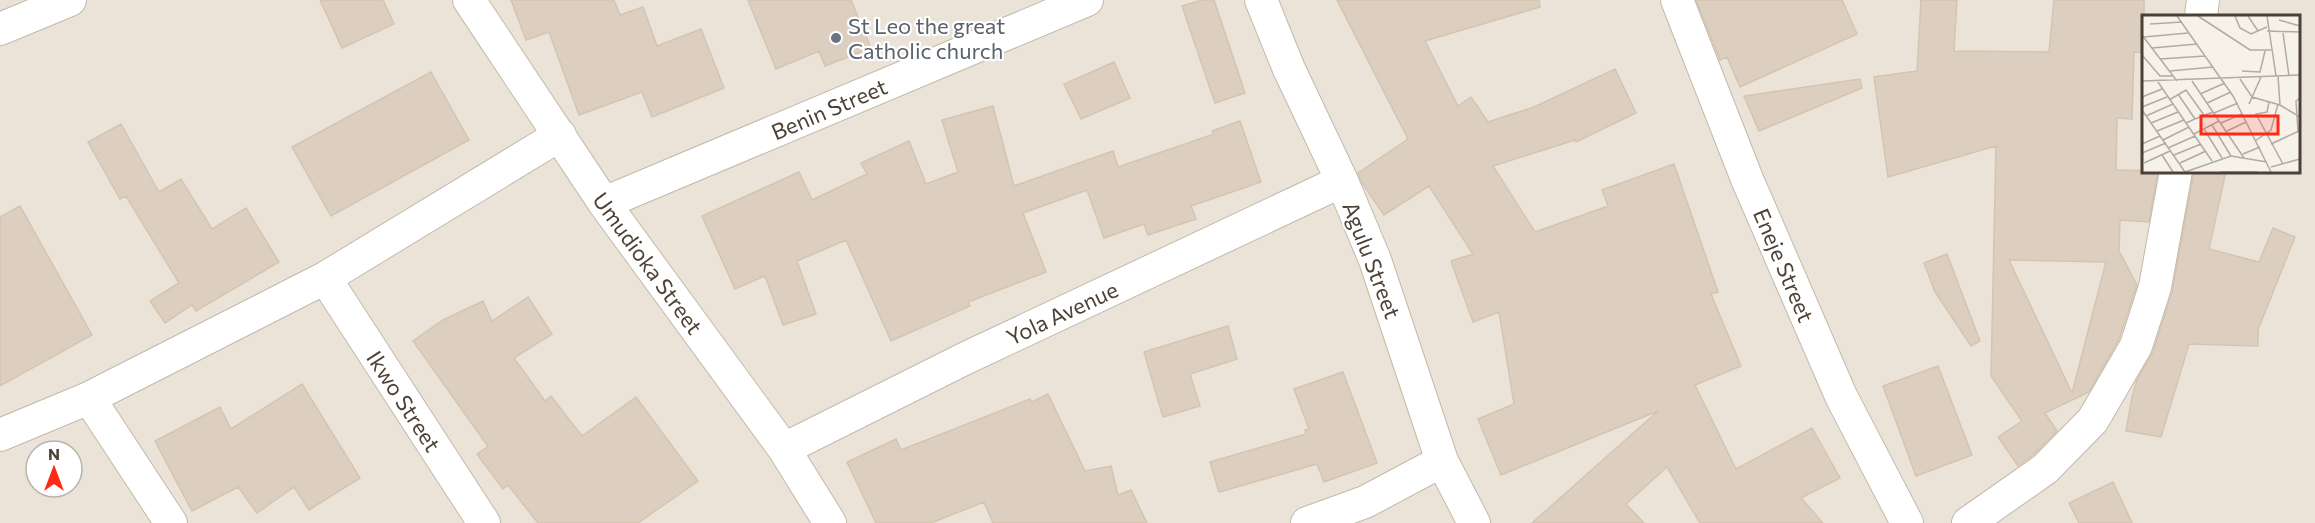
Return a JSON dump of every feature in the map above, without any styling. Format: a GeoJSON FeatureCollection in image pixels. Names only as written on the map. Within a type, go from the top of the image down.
{"type":"FeatureCollection","features":[{"type":"Feature","properties":{"kind":"street"},"geometry":{"type":"LineString","coordinates":[[0,29],[70,0]]}},
{"type":"Feature","properties":{"kind":"street","name":"Umudioka Street"},"geometry":{"type":"LineString","coordinates":[[469,0],[604,203],[784,449],[830,523]]}},
{"type":"Feature","properties":{"kind":"street","name":"Benin Street"},"geometry":{"type":"LineString","coordinates":[[604,203],[1087,0]]}},
{"type":"Feature","properties":{"kind":"street","name":"Agulu Street"},"geometry":{"type":"LineString","coordinates":[[1261,0],[1289,69],[1342,181],[1375,260],[1442,461],[1474,523]]}},
{"type":"Feature","properties":{"kind":"street","name":"Eneje Street"},"geometry":{"type":"LineString","coordinates":[[1677,0],[1747,180],[1841,396],[1907,523]]}},
{"type":"Feature","properties":{"kind":"street"},"geometry":{"type":"LineString","coordinates":[[2201,15],[2203,0]]}},
{"type":"Feature","properties":{"kind":"street"},"geometry":{"type":"LineString","coordinates":[[0,435],[89,398],[325,278],[560,135]]}},
{"type":"Feature","properties":{"kind":"street"},"geometry":{"type":"LineString","coordinates":[[1968,523],[2045,469],[2093,420],[2136,346],[2155,287],[2175,172]]}},
{"type":"Feature","properties":{"kind":"street","name":"Yola Avenue"},"geometry":{"type":"LineString","coordinates":[[784,449],[964,359],[1342,181]]}},
{"type":"Feature","properties":{"kind":"street","name":"Ikwo Street"},"geometry":{"type":"LineString","coordinates":[[325,278],[483,523]]}},
{"type":"Feature","properties":{"kind":"street"},"geometry":{"type":"LineString","coordinates":[[89,398],[171,523]]}},
{"type":"Feature","properties":{"kind":"street"},"geometry":{"type":"LineString","coordinates":[[1307,523],[1365,502],[1442,461]]}},
{"type":"Feature","properties":{"kind":"shaded area"},"geometry":{"type":"Polygon","coordinates":[[[0,0],[2315,0],[2315,523],[0,523],[0,0]]]}},
{"type":"Feature","properties":{"kind":"building"},"geometry":{"type":"Polygon","coordinates":[[[320,0],[383,0],[394,24],[342,48],[320,0]]]}},
{"type":"Feature","properties":{"kind":"building"},"geometry":{"type":"Polygon","coordinates":[[[511,0],[614,0],[620,15],[643,7],[657,46],[701,29],[724,88],[652,117],[642,92],[579,115],[549,32],[526,40],[511,0]]]}},
{"type":"Feature","properties":{"kind":"building"},"geometry":{"type":"Polygon","coordinates":[[[748,0],[851,0],[871,48],[825,66],[819,51],[776,69],[748,0]]]}},
{"type":"Feature","properties":{"kind":"building"},"geometry":{"type":"Polygon","coordinates":[[[1202,0],[1214,0],[1245,93],[1215,103],[1182,6],[1202,0]]]}},
{"type":"Feature","properties":{"kind":"building"},"geometry":{"type":"Polygon","coordinates":[[[1337,0],[1539,0],[1540,7],[1425,41],[1458,106],[1471,97],[1488,122],[1534,107],[1615,69],[1636,113],[1576,142],[1575,140],[1493,166],[1535,232],[1608,206],[1602,190],[1674,164],[1718,292],[1711,294],[1741,366],[1695,385],[1736,469],[1812,428],[1840,478],[1801,498],[1823,523],[1700,523],[1667,467],[1626,504],[1644,523],[1532,523],[1658,411],[1501,475],[1478,419],[1514,404],[1499,312],[1473,322],[1451,261],[1473,254],[1429,186],[1384,215],[1362,183],[1358,173],[1408,139],[1337,0]]]}},
{"type":"Feature","properties":{"kind":"building"},"geometry":{"type":"Polygon","coordinates":[[[1696,0],[1842,0],[1857,34],[1740,87],[1727,57],[1720,60],[1696,0]]]}},
{"type":"Feature","properties":{"kind":"building"},"geometry":{"type":"Polygon","coordinates":[[[1921,0],[1957,0],[1954,51],[2049,52],[2054,0],[2144,0],[2142,53],[2134,52],[2132,119],[2117,118],[2116,170],[2158,172],[2149,222],[2120,220],[2119,251],[2137,285],[2119,339],[2089,392],[2045,413],[2057,431],[2033,455],[2018,466],[1998,437],[2022,421],[1991,376],[1996,146],[1888,177],[1874,77],[1917,71],[1921,0]],[[2009,260],[2072,393],[2106,262],[2009,260]]]}},
{"type":"Feature","properties":{"kind":"building"},"geometry":{"type":"Polygon","coordinates":[[[1114,62],[1130,98],[1081,119],[1064,84],[1114,62]]]}},
{"type":"Feature","properties":{"kind":"building"},"geometry":{"type":"Polygon","coordinates":[[[431,72],[469,140],[331,216],[292,147],[431,72]]]}},
{"type":"Feature","properties":{"kind":"building"},"geometry":{"type":"Polygon","coordinates":[[[1860,79],[1862,88],[1759,131],[1744,96],[1860,79]]]}},
{"type":"Feature","properties":{"kind":"building"},"geometry":{"type":"Polygon","coordinates":[[[993,106],[1014,186],[1113,151],[1118,167],[1214,134],[1212,131],[1240,121],[1261,182],[1191,206],[1196,219],[1148,235],[1144,224],[1104,238],[1087,190],[1023,213],[1046,272],[968,302],[970,306],[891,341],[846,240],[797,261],[816,314],[783,325],[765,276],[735,289],[702,216],[799,172],[812,200],[867,174],[861,163],[909,141],[926,184],[958,172],[942,120],[993,106]]]}},
{"type":"Feature","properties":{"kind":"building"},"geometry":{"type":"Polygon","coordinates":[[[121,124],[159,192],[181,179],[212,229],[246,208],[279,262],[196,311],[192,305],[165,323],[150,301],[179,283],[126,196],[120,199],[88,142],[121,124]]]}},
{"type":"Feature","properties":{"kind":"building"},"geometry":{"type":"Polygon","coordinates":[[[2194,172],[2226,172],[2209,249],[2259,262],[2273,228],[2295,237],[2258,330],[2258,346],[2189,344],[2161,437],[2126,431],[2137,380],[2153,352],[2172,292],[2194,172]]]}},
{"type":"Feature","properties":{"kind":"building"},"geometry":{"type":"Polygon","coordinates":[[[20,206],[92,335],[0,386],[0,217],[20,206]]]}},
{"type":"Feature","properties":{"kind":"building"},"geometry":{"type":"Polygon","coordinates":[[[1947,254],[1980,341],[1971,346],[1935,292],[1924,263],[1947,254]]]}},
{"type":"Feature","properties":{"kind":"building"},"geometry":{"type":"Polygon","coordinates":[[[528,297],[552,334],[514,358],[545,401],[551,396],[582,436],[636,397],[698,481],[638,523],[538,523],[508,485],[503,489],[477,454],[488,447],[487,445],[413,341],[443,320],[483,301],[492,321],[528,297]]]}},
{"type":"Feature","properties":{"kind":"building"},"geometry":{"type":"Polygon","coordinates":[[[1228,326],[1237,359],[1190,374],[1200,406],[1163,417],[1144,352],[1228,326]]]}},
{"type":"Feature","properties":{"kind":"building"},"geometry":{"type":"Polygon","coordinates":[[[1938,366],[1972,455],[1916,476],[1883,386],[1938,366]]]}},
{"type":"Feature","properties":{"kind":"building"},"geometry":{"type":"Polygon","coordinates":[[[1343,372],[1377,463],[1324,482],[1317,464],[1219,492],[1210,462],[1306,434],[1305,430],[1309,429],[1294,389],[1343,372]]]}},
{"type":"Feature","properties":{"kind":"building"},"geometry":{"type":"Polygon","coordinates":[[[302,384],[360,478],[309,510],[294,487],[257,513],[238,487],[192,511],[155,441],[220,407],[231,429],[302,384]]]}},
{"type":"Feature","properties":{"kind":"building"},"geometry":{"type":"Polygon","coordinates":[[[1048,394],[1085,471],[1111,466],[1118,495],[1131,490],[1147,523],[993,523],[984,502],[931,523],[876,523],[847,462],[896,439],[901,450],[1048,394]]]}},
{"type":"Feature","properties":{"kind":"building"},"geometry":{"type":"Polygon","coordinates":[[[2113,482],[2132,523],[2079,523],[2069,503],[2113,482]]]}},
{"type":"Feature","properties":{"kind":"place","name":"St Leo the great Catholic church"},"geometry":{"type":"Point","coordinates":[836,38]}}]}
